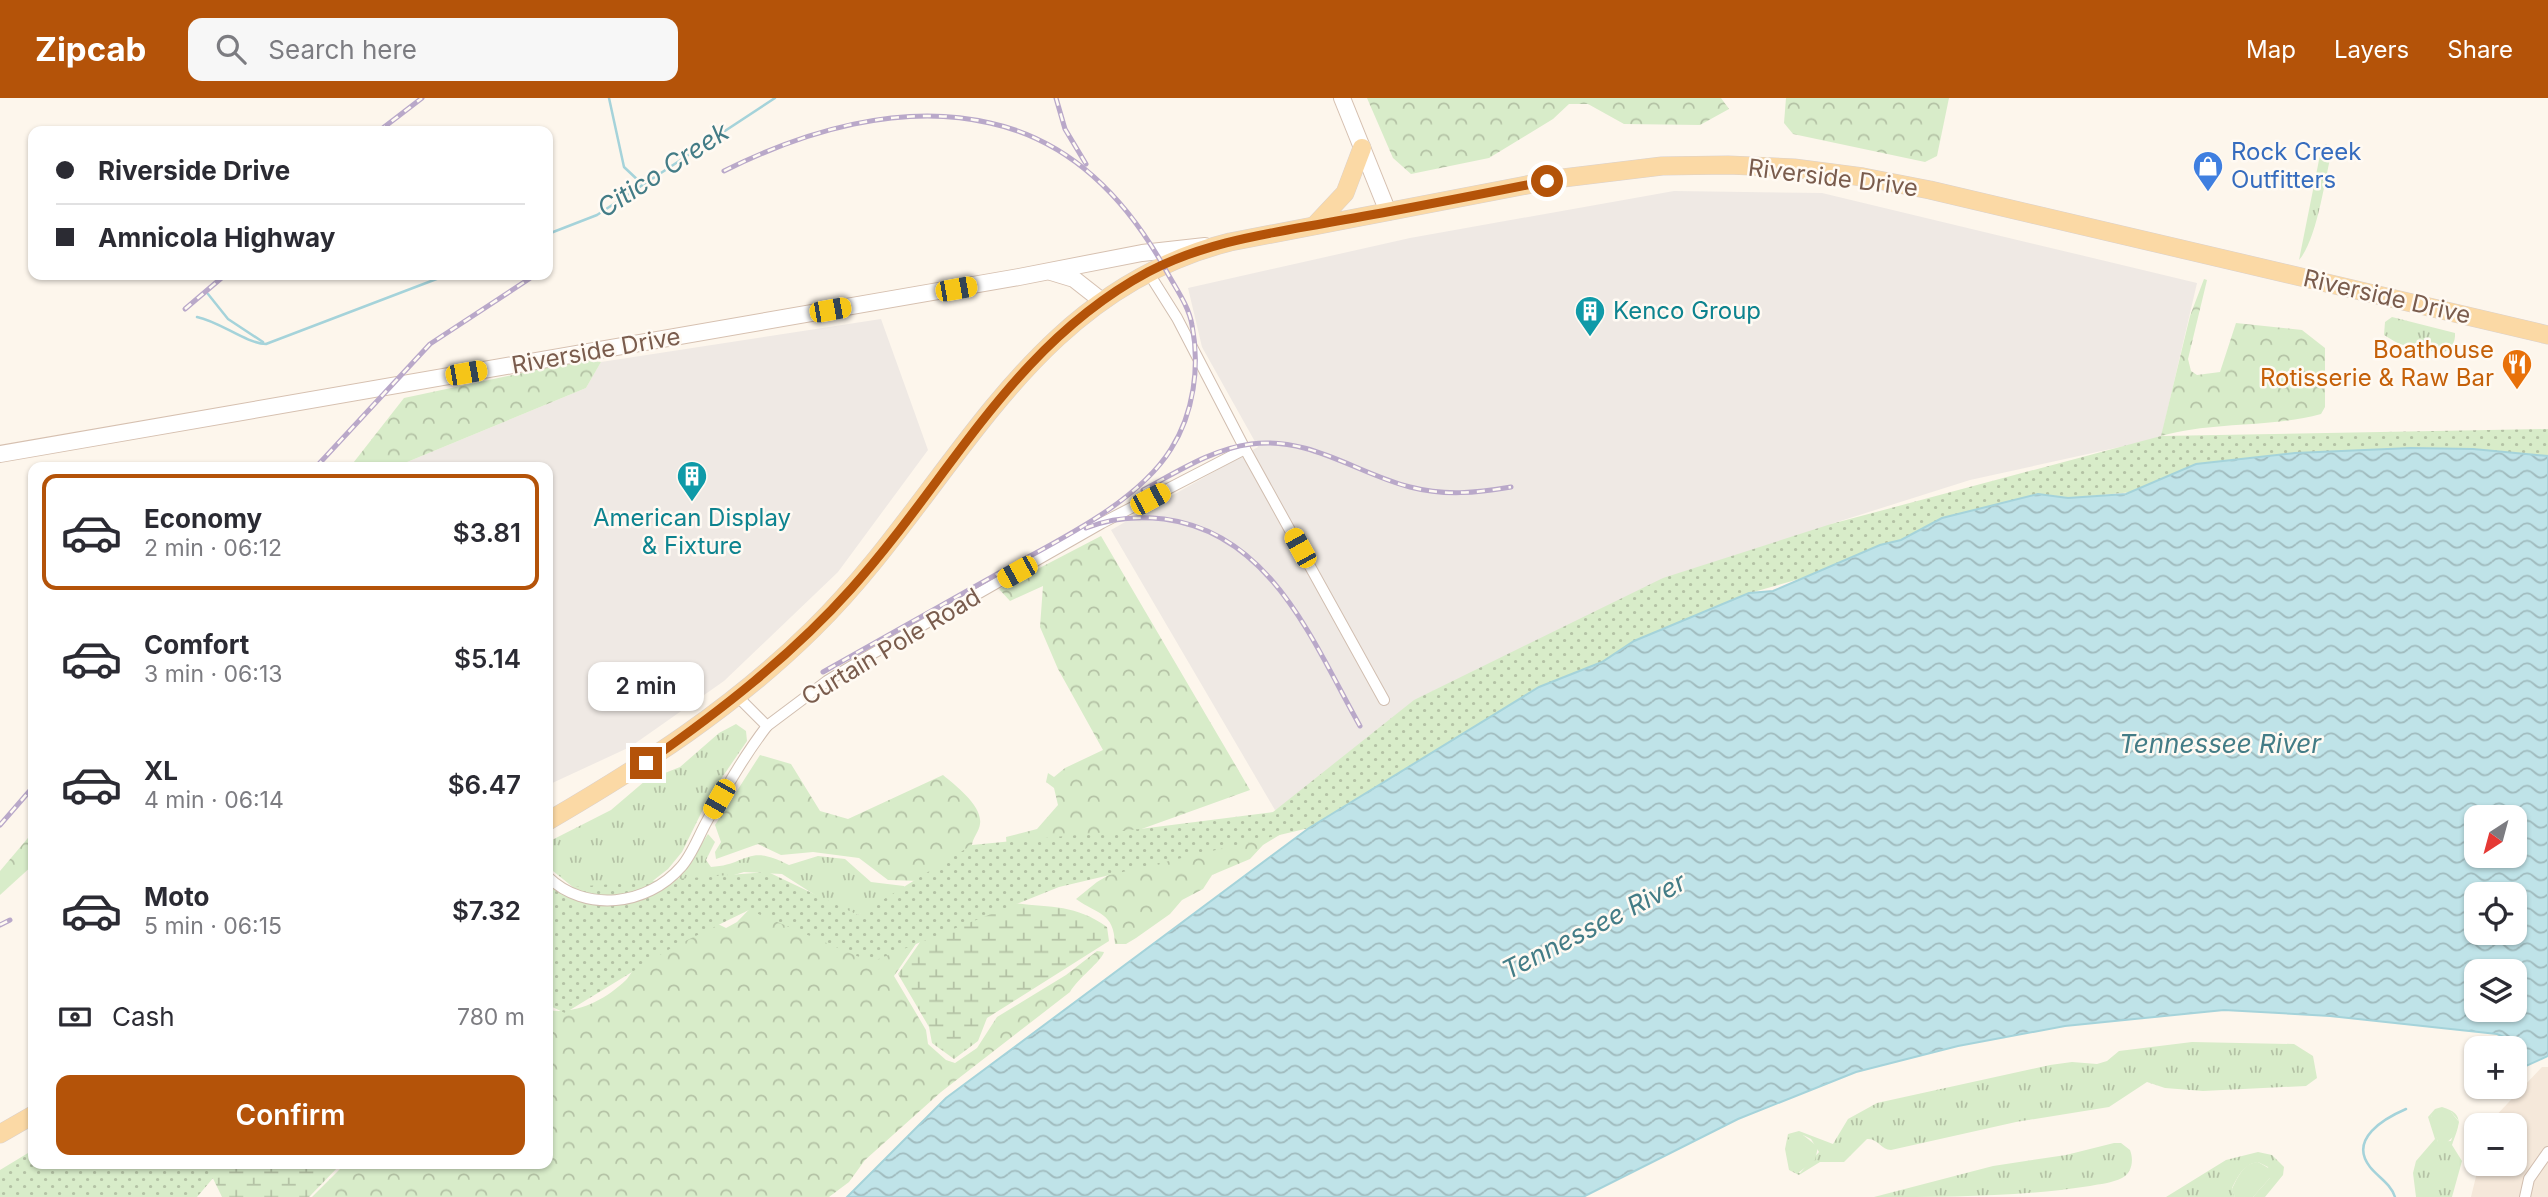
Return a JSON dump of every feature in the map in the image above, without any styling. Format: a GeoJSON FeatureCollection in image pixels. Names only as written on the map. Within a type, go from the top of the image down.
{"type":"FeatureCollection","features":[{"type":"Feature","properties":{"kind":"main road"},"geometry":{"type":"LineString","coordinates":[[1315,225],[1345,192],[1362,148]]}},
{"type":"Feature","properties":{"kind":"main road","name":"Riverside Drive"},"geometry":{"type":"LineString","coordinates":[[553,818],[628,775],[737,696],[813,629],[851,589],[1028,364],[1070,324],[1148,272],[1216,245],[1563,178],[1629,169],[1717,165],[1794,168],[1863,177],[1930,190],[2548,335]]}},
{"type":"Feature","properties":{"kind":"main road"},"geometry":{"type":"LineString","coordinates":[[0,1134],[28,1118]]}},
{"type":"Feature","properties":{"kind":"street"},"geometry":{"type":"LineString","coordinates":[[1342,98],[1388,212]]}},
{"type":"Feature","properties":{"kind":"street","name":"Riverside Drive"},"geometry":{"type":"LineString","coordinates":[[0,454],[1142,254],[1216,245]]}},
{"type":"Feature","properties":{"kind":"street"},"geometry":{"type":"LineString","coordinates":[[1049,272],[1074,279],[1102,301]]}},
{"type":"Feature","properties":{"kind":"street"},"geometry":{"type":"LineString","coordinates":[[1148,272],[1177,318],[1245,449],[1384,700]]}},
{"type":"Feature","properties":{"kind":"street","name":"Curtain Pole Road"},"geometry":{"type":"LineString","coordinates":[[553,881],[576,897],[596,902],[650,892],[681,867],[729,782],[767,726],[827,681],[1102,523],[1245,449]]}},
{"type":"Feature","properties":{"kind":"street"},"geometry":{"type":"LineString","coordinates":[[737,696],[767,726]]}},
{"type":"Feature","properties":{"kind":"street"},"geometry":{"type":"LineString","coordinates":[[2525,1197],[2529,1180],[2548,1152]]}},
{"type":"Feature","properties":{"kind":"shaded area"},"geometry":{"type":"Polygon","coordinates":[[[1674,191],[1822,193],[2197,283],[2161,438],[1970,480],[1831,524],[1305,801],[1275,810],[1111,530],[1258,447],[1202,347],[1188,288],[1410,238],[1674,191]]]}},
{"type":"Feature","properties":{"kind":"shaded area"},"geometry":{"type":"Polygon","coordinates":[[[881,319],[928,450],[838,572],[724,681],[630,747],[553,783],[553,462],[407,462],[586,388],[601,362],[881,319]]]}},
{"type":"Feature","properties":{"kind":"shaded area"},"geometry":{"type":"Polygon","coordinates":[[[2542,1067],[2548,1067],[2548,1197],[2471,1197],[2476,1176],[2527,1176],[2527,1113],[2499,1113],[2512,1099],[2527,1099],[2527,1083],[2542,1067]]]}},
{"type":"Feature","properties":{"kind":"green space"},"geometry":{"type":"Polygon","coordinates":[[[1367,98],[1721,98],[1729,109],[1700,125],[1624,124],[1588,104],[1569,104],[1553,119],[1489,158],[1411,174],[1393,158],[1367,98]]]}},
{"type":"Feature","properties":{"kind":"green space"},"geometry":{"type":"Polygon","coordinates":[[[1786,98],[1949,98],[1937,156],[1925,162],[1793,134],[1784,123],[1786,98]]]}},
{"type":"Feature","properties":{"kind":"green space"},"geometry":{"type":"Polygon","coordinates":[[[2326,144],[2332,150],[2320,208],[2311,238],[2299,260],[2321,150],[2326,144]]]}},
{"type":"Feature","properties":{"kind":"green space"},"geometry":{"type":"Polygon","coordinates":[[[2204,279],[2207,280],[2188,359],[2191,371],[2197,375],[2220,372],[2236,323],[2302,330],[2325,348],[2325,407],[2321,414],[2281,421],[2201,428],[2161,436],[2190,316],[2204,279]]]}},
{"type":"Feature","properties":{"kind":"green space"},"geometry":{"type":"Polygon","coordinates":[[[2392,317],[2455,333],[2453,343],[2441,353],[2399,344],[2384,335],[2385,322],[2392,317]]]}},
{"type":"Feature","properties":{"kind":"green space"},"geometry":{"type":"Polygon","coordinates":[[[583,360],[601,362],[586,388],[407,462],[354,462],[404,398],[583,360]]]}},
{"type":"Feature","properties":{"kind":"green space"},"geometry":{"type":"Polygon","coordinates":[[[2548,429],[2548,459],[2517,455],[2091,496],[1750,593],[1448,745],[1309,828],[1059,887],[871,962],[749,910],[673,947],[565,1013],[553,1007],[553,889],[768,872],[858,915],[972,845],[1140,829],[1273,812],[1414,700],[1663,578],[1831,524],[2161,436],[2548,429]]]}},
{"type":"Feature","properties":{"kind":"green space"},"geometry":{"type":"Polygon","coordinates":[[[1101,536],[1250,790],[1086,849],[1007,849],[1006,837],[1037,829],[1058,805],[1054,788],[1046,782],[1048,773],[1054,777],[1065,768],[1103,750],[1058,669],[1040,627],[1043,586],[1010,601],[999,589],[1101,536]]]}},
{"type":"Feature","properties":{"kind":"green space"},"geometry":{"type":"Polygon","coordinates":[[[736,724],[746,731],[747,741],[710,795],[682,852],[668,869],[645,887],[574,888],[553,871],[553,839],[611,810],[645,781],[680,767],[719,733],[736,724]]]}},
{"type":"Feature","properties":{"kind":"green space"},"geometry":{"type":"Polygon","coordinates":[[[760,755],[791,764],[820,811],[848,819],[943,775],[973,803],[980,817],[979,827],[972,845],[961,856],[920,881],[888,880],[859,858],[813,852],[781,855],[758,844],[716,859],[715,852],[721,842],[715,825],[760,755]]]}},
{"type":"Feature","properties":{"kind":"green space"},"geometry":{"type":"Polygon","coordinates":[[[1286,831],[1263,845],[1250,859],[1212,875],[1203,889],[1182,900],[1170,914],[1126,944],[1115,944],[1112,926],[1108,920],[1076,899],[1119,869],[1286,831]]]}},
{"type":"Feature","properties":{"kind":"green space"},"geometry":{"type":"Polygon","coordinates":[[[708,834],[715,842],[706,860],[711,867],[756,855],[789,865],[818,856],[845,859],[871,882],[904,886],[907,893],[858,915],[826,902],[782,874],[744,872],[724,878],[675,884],[708,834]]]}},
{"type":"Feature","properties":{"kind":"green space"},"geometry":{"type":"Polygon","coordinates":[[[28,838],[28,870],[0,895],[0,871],[28,838]]]}},
{"type":"Feature","properties":{"kind":"green space"},"geometry":{"type":"Polygon","coordinates":[[[765,893],[924,932],[894,976],[926,1030],[928,1044],[946,1060],[955,1063],[977,1048],[997,1017],[1066,975],[1097,951],[1104,952],[1070,992],[941,1092],[865,1160],[849,1182],[829,1197],[312,1197],[340,1169],[553,1169],[553,1010],[579,1008],[599,1000],[626,980],[634,969],[708,919],[726,928],[737,922],[765,893]]]}},
{"type":"Feature","properties":{"kind":"green space"},"geometry":{"type":"Polygon","coordinates":[[[1014,903],[1062,908],[1084,914],[1107,927],[1109,941],[987,1018],[978,1041],[954,1059],[932,1043],[929,1027],[898,974],[925,935],[1014,903]]]}},
{"type":"Feature","properties":{"kind":"green space"},"geometry":{"type":"Polygon","coordinates":[[[2192,1042],[2294,1044],[2313,1056],[2317,1078],[2306,1086],[2203,1091],[2165,1088],[2147,1082],[2109,1107],[2016,1122],[1891,1150],[1867,1139],[1844,1162],[1820,1162],[1799,1175],[1789,1170],[1785,1149],[1788,1134],[1799,1131],[1833,1144],[1848,1119],[1877,1103],[2050,1065],[2072,1062],[2097,1064],[2107,1061],[2119,1051],[2192,1042]],[[1803,1135],[1788,1140],[1793,1171],[1800,1173],[1819,1152],[1811,1139],[1803,1135]]]}},
{"type":"Feature","properties":{"kind":"green space"},"geometry":{"type":"Polygon","coordinates":[[[2442,1107],[2455,1113],[2458,1117],[2459,1122],[2458,1127],[2452,1145],[2462,1161],[2452,1197],[2416,1197],[2413,1173],[2416,1161],[2435,1139],[2428,1117],[2435,1109],[2442,1107]],[[2451,1112],[2431,1116],[2438,1142],[2451,1141],[2458,1120],[2451,1112]]]}},
{"type":"Feature","properties":{"kind":"green space"},"geometry":{"type":"Polygon","coordinates":[[[2439,1110],[2451,1112],[2459,1122],[2454,1136],[2445,1144],[2438,1142],[2430,1120],[2432,1114],[2439,1110]]]}},
{"type":"Feature","properties":{"kind":"green space"},"geometry":{"type":"Polygon","coordinates":[[[1791,1135],[1803,1135],[1818,1147],[1815,1160],[1798,1173],[1792,1171],[1788,1158],[1787,1148],[1791,1135]]]}},
{"type":"Feature","properties":{"kind":"green space"},"geometry":{"type":"Polygon","coordinates":[[[2121,1143],[2130,1150],[2132,1162],[2125,1176],[2110,1182],[2063,1190],[2010,1194],[1874,1197],[1993,1166],[2066,1155],[2121,1143]]]}},
{"type":"Feature","properties":{"kind":"green space"},"geometry":{"type":"Polygon","coordinates":[[[2258,1152],[2272,1155],[2284,1167],[2283,1175],[2265,1197],[2253,1197],[2270,1178],[2268,1167],[2258,1162],[2249,1165],[2239,1175],[2232,1188],[2235,1197],[2166,1197],[2226,1160],[2258,1152]]]}},
{"type":"Feature","properties":{"kind":"green space"},"geometry":{"type":"Polygon","coordinates":[[[28,1153],[28,1169],[221,1169],[197,1197],[0,1197],[0,1170],[28,1153]]]}},
{"type":"Feature","properties":{"kind":"green space"},"geometry":{"type":"Polygon","coordinates":[[[2258,1162],[2270,1169],[2270,1178],[2253,1197],[2235,1197],[2232,1189],[2239,1175],[2249,1165],[2258,1162]]]}},
{"type":"Feature","properties":{"kind":"green space"},"geometry":{"type":"Polygon","coordinates":[[[208,1169],[336,1169],[309,1197],[222,1197],[208,1169]]]}},
{"type":"Feature","properties":{"kind":"water","name":"Tennessee River"},"geometry":{"type":"Polygon","coordinates":[[[2411,448],[2473,449],[2548,456],[2548,1056],[2527,1066],[2527,1036],[2502,1036],[2330,1016],[2224,1010],[2065,1026],[1958,1046],[1856,1072],[1738,1119],[1583,1197],[847,1197],[946,1098],[1309,828],[1539,687],[1602,662],[1634,641],[1749,593],[1773,591],[1880,545],[1901,540],[1942,518],[2038,494],[2068,498],[2126,494],[2196,464],[2295,453],[2411,448]]]}},
{"type":"Feature","properties":{"kind":"waterway"},"geometry":{"type":"LineString","coordinates":[[609,98],[624,167],[641,183]]}},
{"type":"Feature","properties":{"kind":"waterway","name":"Citico Creek"},"geometry":{"type":"LineString","coordinates":[[553,232],[597,215],[775,98]]}},
{"type":"Feature","properties":{"kind":"waterway","name":"Citico Creek"},"geometry":{"type":"LineString","coordinates":[[197,317],[250,340],[266,344],[434,280]]}},
{"type":"Feature","properties":{"kind":"waterway"},"geometry":{"type":"LineString","coordinates":[[208,294],[228,319],[263,342]]}},
{"type":"Feature","properties":{"kind":"waterway"},"geometry":{"type":"LineString","coordinates":[[2395,1197],[2387,1184],[2370,1167],[2364,1157],[2363,1147],[2372,1131],[2388,1118],[2406,1109]]}},
{"type":"Feature","properties":{"kind":"railway"},"geometry":{"type":"LineString","coordinates":[[386,126],[422,98]]}},
{"type":"Feature","properties":{"kind":"railway"},"geometry":{"type":"LineString","coordinates":[[1056,98],[1065,129],[1086,164]]}},
{"type":"Feature","properties":{"kind":"railway"},"geometry":{"type":"LineString","coordinates":[[724,171],[820,133],[888,118],[956,117],[1020,132],[1073,160],[1096,178],[1116,199],[1153,248],[1182,299],[1192,325],[1195,373],[1190,405],[1171,449],[1138,487],[1069,535],[823,672]]}},
{"type":"Feature","properties":{"kind":"railway"},"geometry":{"type":"LineString","coordinates":[[185,309],[219,280]]}},
{"type":"Feature","properties":{"kind":"railway"},"geometry":{"type":"LineString","coordinates":[[321,462],[430,344],[527,280]]}},
{"type":"Feature","properties":{"kind":"railway"},"geometry":{"type":"LineString","coordinates":[[1143,490],[1222,451],[1251,444],[1272,443],[1313,450],[1390,481],[1423,490],[1460,493],[1511,487]]}},
{"type":"Feature","properties":{"kind":"railway"},"geometry":{"type":"LineString","coordinates":[[1086,528],[1125,519],[1164,519],[1202,529],[1234,546],[1261,569],[1285,597],[1306,628],[1360,726]]}},
{"type":"Feature","properties":{"kind":"railway"},"geometry":{"type":"LineString","coordinates":[[0,825],[28,793]]}},
{"type":"Feature","properties":{"kind":"railway"},"geometry":{"type":"LineString","coordinates":[[0,925],[10,920]]}},
{"type":"Feature","properties":{"kind":"place","name":"Rock Creek Outfitters"},"geometry":{"type":"Point","coordinates":[2208,193]}},
{"type":"Feature","properties":{"kind":"place","name":"Kenco Group"},"geometry":{"type":"Point","coordinates":[1590,338]}},
{"type":"Feature","properties":{"kind":"place","name":"Boathouse Rotisserie & Raw Bar"},"geometry":{"type":"Point","coordinates":[2517,391]}},
{"type":"Feature","properties":{"kind":"place","name":"American Display & Fixture"},"geometry":{"type":"Point","coordinates":[692,503]}},
{"type":"Feature","properties":{"kind":"route"},"geometry":{"type":"LineString","coordinates":[[646,763],[737,696],[813,629],[889,544],[1028,364],[1070,324],[1102,301],[1163,265],[1216,245],[1547,181]]}}]}
